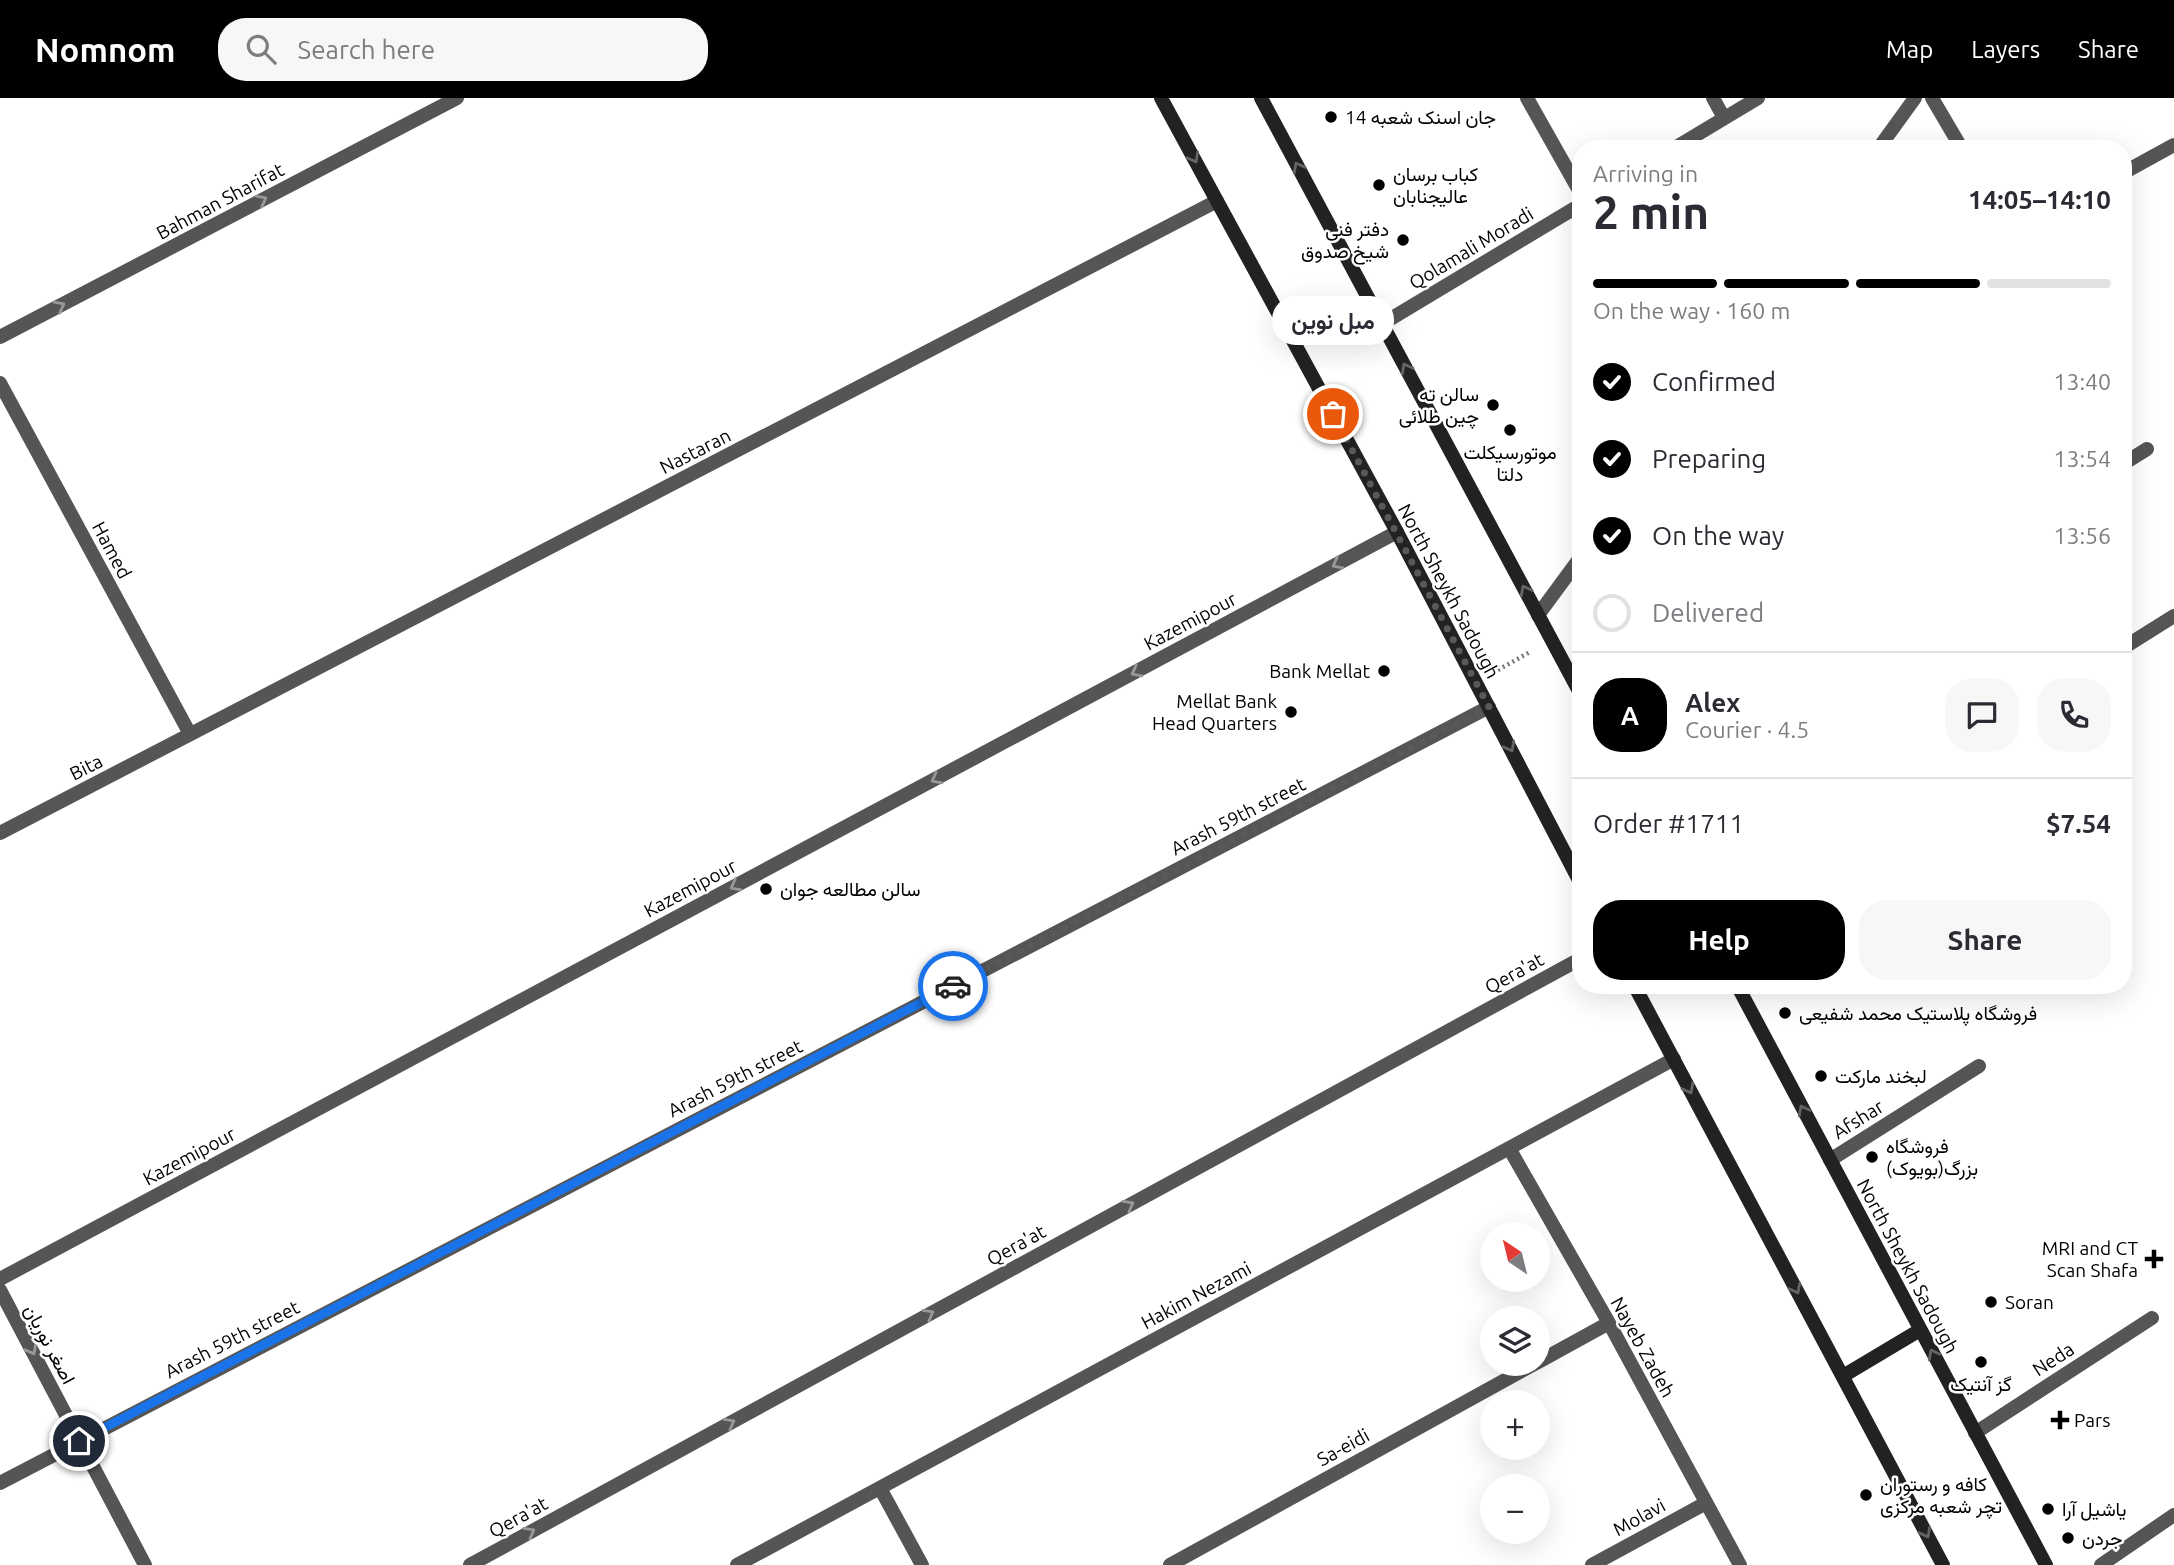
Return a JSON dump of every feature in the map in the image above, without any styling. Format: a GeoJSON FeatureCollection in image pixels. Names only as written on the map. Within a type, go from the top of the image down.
{"type":"FeatureCollection","features":[{"type":"Feature","properties":{"kind":"main road","name":"North Sheykh Sadough"},"geometry":{"type":"LineString","coordinates":[[1161,98],[1397,532],[1572,867]]}},
{"type":"Feature","properties":{"kind":"main road"},"geometry":{"type":"LineString","coordinates":[[1261,98],[1572,678]]}},
{"type":"Feature","properties":{"kind":"main road"},"geometry":{"type":"LineString","coordinates":[[1639,994],[1943,1565]]}},
{"type":"Feature","properties":{"kind":"main road","name":"North Sheykh Sadough"},"geometry":{"type":"LineString","coordinates":[[1742,994],[2046,1565]]}},
{"type":"Feature","properties":{"kind":"main road"},"geometry":{"type":"LineString","coordinates":[[1843,1376],[1920,1330]]}},
{"type":"Feature","properties":{"kind":"street","name":"Bahman Sharifat"},"geometry":{"type":"LineString","coordinates":[[0,337],[457,98]]}},
{"type":"Feature","properties":{"kind":"street"},"geometry":{"type":"LineString","coordinates":[[1527,98],[1572,178]]}},
{"type":"Feature","properties":{"kind":"street"},"geometry":{"type":"LineString","coordinates":[[1713,98],[1724,118]]}},
{"type":"Feature","properties":{"kind":"street"},"geometry":{"type":"LineString","coordinates":[[1689,140],[1758,98]]}},
{"type":"Feature","properties":{"kind":"street"},"geometry":{"type":"LineString","coordinates":[[1884,140],[1914,98]]}},
{"type":"Feature","properties":{"kind":"street"},"geometry":{"type":"LineString","coordinates":[[1932,98],[1957,140]]}},
{"type":"Feature","properties":{"kind":"street"},"geometry":{"type":"LineString","coordinates":[[2132,168],[2174,145]]}},
{"type":"Feature","properties":{"kind":"street","name":"Nastaran"},"geometry":{"type":"LineString","coordinates":[[190,734],[1217,201]]}},
{"type":"Feature","properties":{"kind":"street","name":"Qolamali Moradi"},"geometry":{"type":"LineString","coordinates":[[1382,324],[1572,210]]}},
{"type":"Feature","properties":{"kind":"street","name":"Hamed"},"geometry":{"type":"LineString","coordinates":[[0,383],[190,734]]}},
{"type":"Feature","properties":{"kind":"street"},"geometry":{"type":"LineString","coordinates":[[2132,458],[2147,449]]}},
{"type":"Feature","properties":{"kind":"street","name":"Kazemipour"},"geometry":{"type":"LineString","coordinates":[[0,1279],[1397,532]]}},
{"type":"Feature","properties":{"kind":"street"},"geometry":{"type":"LineString","coordinates":[[1538,615],[1572,569]]}},
{"type":"Feature","properties":{"kind":"street"},"geometry":{"type":"LineString","coordinates":[[2132,643],[2174,617]]}},
{"type":"Feature","properties":{"kind":"street","name":"Arash 59th street"},"geometry":{"type":"LineString","coordinates":[[0,1483],[1489,707]]}},
{"type":"Feature","properties":{"kind":"street","name":"Bita"},"geometry":{"type":"LineString","coordinates":[[0,833],[190,734]]}},
{"type":"Feature","properties":{"kind":"street","name":"Qera'at"},"geometry":{"type":"LineString","coordinates":[[470,1565],[1572,963]]}},
{"type":"Feature","properties":{"kind":"street","name":"Hakim Nezami"},"geometry":{"type":"LineString","coordinates":[[737,1565],[1674,1059]]}},
{"type":"Feature","properties":{"kind":"street","name":"Afshar"},"geometry":{"type":"LineString","coordinates":[[1830,1160],[1979,1066]]}},
{"type":"Feature","properties":{"kind":"street","name":"Nayeb Zadeh"},"geometry":{"type":"LineString","coordinates":[[1509,1148],[1609,1323],[1740,1565]]}},
{"type":"Feature","properties":{"kind":"street","name":"اصغر نوریان"},"geometry":{"type":"LineString","coordinates":[[0,1290],[145,1565]]}},
{"type":"Feature","properties":{"kind":"street","name":"Neda"},"geometry":{"type":"LineString","coordinates":[[1975,1433],[2152,1318]]}},
{"type":"Feature","properties":{"kind":"street","name":"Sa-eidi"},"geometry":{"type":"LineString","coordinates":[[1550,1356],[1609,1323]]}},
{"type":"Feature","properties":{"kind":"street","name":"Sa-eidi"},"geometry":{"type":"LineString","coordinates":[[1170,1565],[1513,1376]]}},
{"type":"Feature","properties":{"kind":"street"},"geometry":{"type":"LineString","coordinates":[[880,1488],[922,1565]]}},
{"type":"Feature","properties":{"kind":"street","name":"Molavi"},"geometry":{"type":"LineString","coordinates":[[1592,1565],[1706,1503]]}},
{"type":"Feature","properties":{"kind":"street"},"geometry":{"type":"LineString","coordinates":[[2101,1565],[2174,1515]]}},
{"type":"Feature","properties":{"kind":"path"},"geometry":{"type":"LineString","coordinates":[[1475,682],[1552,640]]}},
{"type":"Feature","properties":{"kind":"way so far"},"geometry":{"type":"LineString","coordinates":[[953,986],[1489,707],[1333,414]]}},
{"type":"Feature","properties":{"kind":"place","name":"جان اسنک شعبه 14"},"geometry":{"type":"Point","coordinates":[1331,117]}},
{"type":"Feature","properties":{"kind":"place","name":"کباب برسان عالیجنابان"},"geometry":{"type":"Point","coordinates":[1379,185]}},
{"type":"Feature","properties":{"kind":"place","name":"دفتر فنی شیخ صدوق"},"geometry":{"type":"Point","coordinates":[1403,240]}},
{"type":"Feature","properties":{"kind":"place","name":"سالن ته چین طلائی"},"geometry":{"type":"Point","coordinates":[1493,405]}},
{"type":"Feature","properties":{"kind":"place","name":"مبل نوین"},"geometry":{"type":"Point","coordinates":[1333,414]}},
{"type":"Feature","properties":{"kind":"place","name":"موتورسیکلت دلتا"},"geometry":{"type":"Point","coordinates":[1510,430]}},
{"type":"Feature","properties":{"kind":"place","name":"Bank Mellat"},"geometry":{"type":"Point","coordinates":[1384,671]}},
{"type":"Feature","properties":{"kind":"place","name":"Mellat Bank Head Quarters"},"geometry":{"type":"Point","coordinates":[1291,712]}},
{"type":"Feature","properties":{"kind":"place","name":"سالن مطالعه جوان"},"geometry":{"type":"Point","coordinates":[766,889]}},
{"type":"Feature","properties":{"kind":"place","name":"فروشگاه پلاستیک محمد شفیعی"},"geometry":{"type":"Point","coordinates":[1785,1013]}},
{"type":"Feature","properties":{"kind":"place","name":"لبخند مارکت"},"geometry":{"type":"Point","coordinates":[1821,1076]}},
{"type":"Feature","properties":{"kind":"place","name":"فروشگاه بزرگ(بویوک)"},"geometry":{"type":"Point","coordinates":[1872,1157]}},
{"type":"Feature","properties":{"kind":"place","name":"MRI and CT Scan Shafa"},"geometry":{"type":"Point","coordinates":[2154,1259]}},
{"type":"Feature","properties":{"kind":"place","name":"Soran"},"geometry":{"type":"Point","coordinates":[1991,1302]}},
{"type":"Feature","properties":{"kind":"place","name":"گز آنتیک"},"geometry":{"type":"Point","coordinates":[1981,1362]}},
{"type":"Feature","properties":{"kind":"place","name":"Pars"},"geometry":{"type":"Point","coordinates":[2060,1420]}},
{"type":"Feature","properties":{"kind":"place","name":"کافه و رستوران تچر شعبه مرکزی"},"geometry":{"type":"Point","coordinates":[1866,1495]}},
{"type":"Feature","properties":{"kind":"place","name":"یاشیل آرا"},"geometry":{"type":"Point","coordinates":[2048,1509]}},
{"type":"Feature","properties":{"kind":"place","name":"جردن"},"geometry":{"type":"Point","coordinates":[2068,1538]}},
{"type":"Feature","properties":{"kind":"route"},"geometry":{"type":"LineString","coordinates":[[79,1441],[953,986]]}}]}
